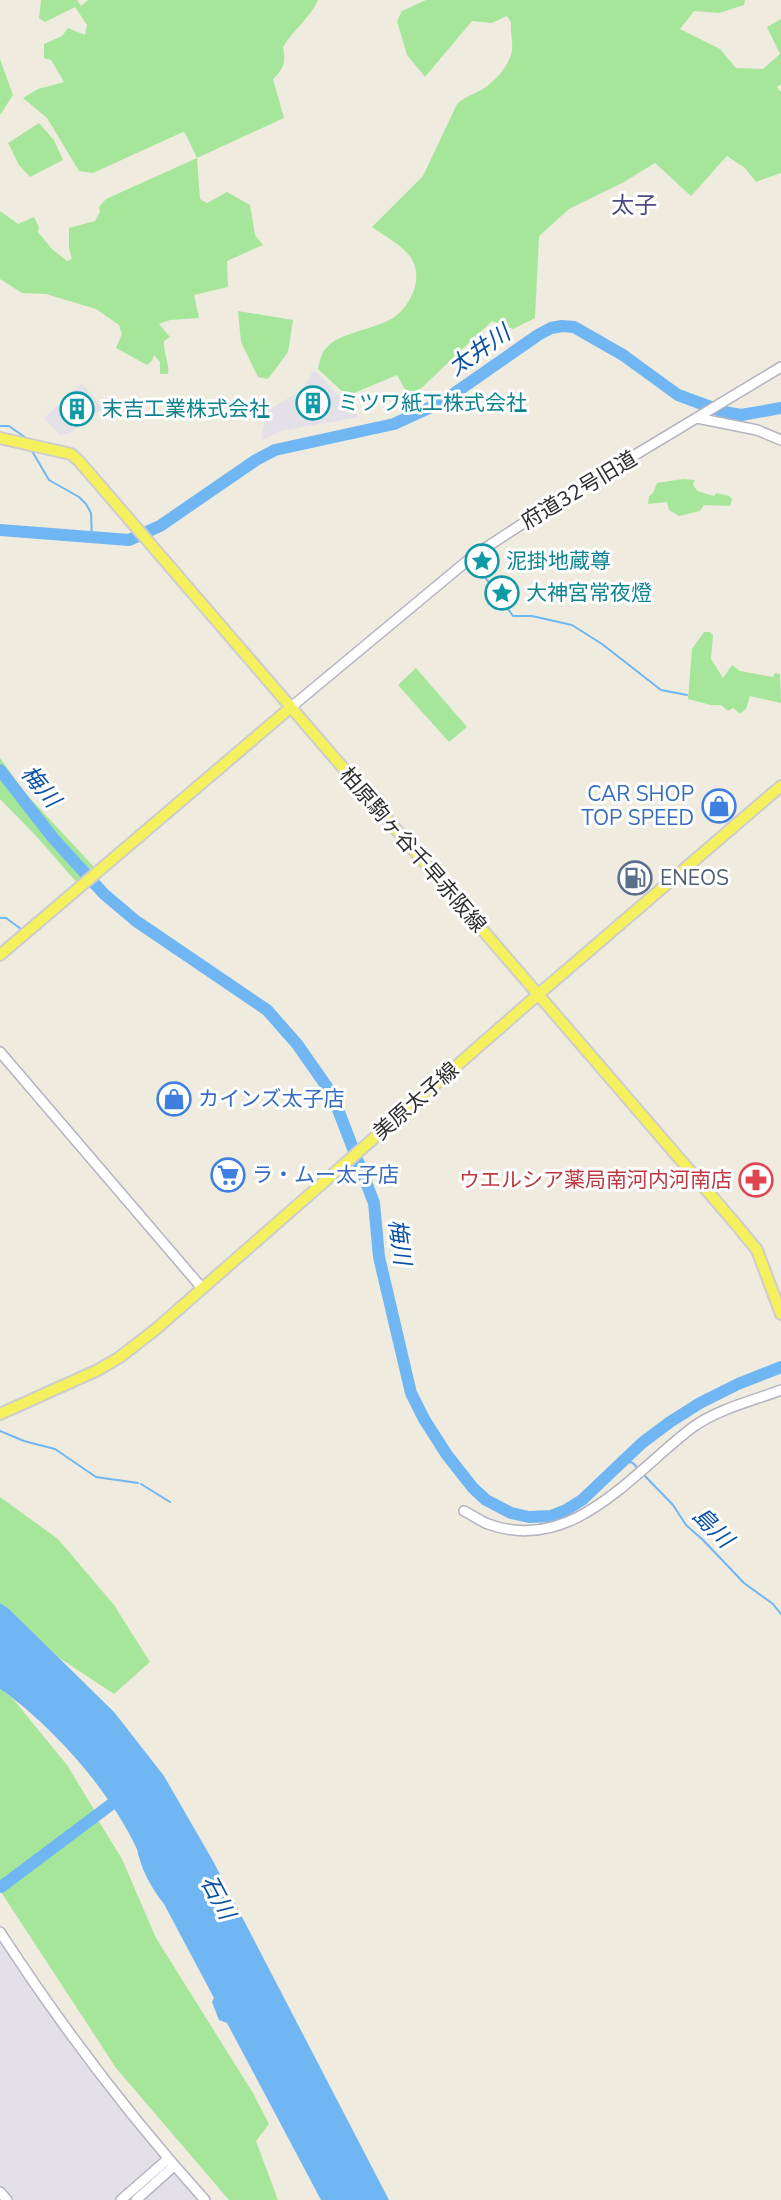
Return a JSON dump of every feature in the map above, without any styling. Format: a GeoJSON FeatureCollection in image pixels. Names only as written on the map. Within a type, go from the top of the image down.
{"type":"FeatureCollection","features":[{"type":"Feature","properties":{"kind":"main road","name":"柏原駒ヶ谷千早赤阪線"},"geometry":{"type":"LineString","coordinates":[[0,438],[71,454],[79,461],[757,1250],[781,1314]]}},
{"type":"Feature","properties":{"kind":"main road"},"geometry":{"type":"LineString","coordinates":[[0,955],[290,708]]}},
{"type":"Feature","properties":{"kind":"main road","name":"美原太子線"},"geometry":{"type":"LineString","coordinates":[[0,1414],[98,1370],[120,1357],[202,1289],[781,786]]}},
{"type":"Feature","properties":{"kind":"street","name":"府道32号旧道"},"geometry":{"type":"LineString","coordinates":[[290,708],[472,556],[781,367]]}},
{"type":"Feature","properties":{"kind":"street"},"geometry":{"type":"LineString","coordinates":[[701,416],[781,439]]}},
{"type":"Feature","properties":{"kind":"street"},"geometry":{"type":"LineString","coordinates":[[0,1052],[202,1289]]}},
{"type":"Feature","properties":{"kind":"street"},"geometry":{"type":"LineString","coordinates":[[464,1511],[488,1524],[525,1531],[564,1525],[600,1505],[695,1426],[727,1409],[781,1390]]}},
{"type":"Feature","properties":{"kind":"street"},"geometry":{"type":"LineString","coordinates":[[0,1932],[86,2057],[171,2163],[205,2200]]}},
{"type":"Feature","properties":{"kind":"street"},"geometry":{"type":"LineString","coordinates":[[121,2200],[171,2163]]}},
{"type":"Feature","properties":{"kind":"street"},"geometry":{"type":"LineString","coordinates":[[136,2200],[171,2163]]}},
{"type":"Feature","properties":{"kind":"street"},"geometry":{"type":"LineString","coordinates":[[0,2192],[7,2200]]}},
{"type":"Feature","properties":{"kind":"shaded area"},"geometry":{"type":"Polygon","coordinates":[[[314,370],[359,417],[281,431],[261,440],[267,411],[302,390],[314,370]]]}},
{"type":"Feature","properties":{"kind":"shaded area","name":"末吉工業株式会社"},"geometry":{"type":"Polygon","coordinates":[[[82,383],[103,408],[68,434],[60,435],[44,418],[82,383]]]}},
{"type":"Feature","properties":{"kind":"shaded area"},"geometry":{"type":"Polygon","coordinates":[[[0,1940],[85,2064],[199,2200],[0,2200],[0,1940]]]}},
{"type":"Feature","properties":{"kind":"green space"},"geometry":{"type":"Polygon","coordinates":[[[41,0],[77,0],[81,6],[88,0],[318,0],[311,13],[283,47],[283,65],[273,79],[284,118],[197,158],[183,132],[93,173],[79,171],[47,118],[23,98],[38,89],[64,82],[51,60],[44,58],[44,44],[62,36],[68,28],[85,35],[87,25],[75,7],[45,22],[39,18],[41,0]]]}},
{"type":"Feature","properties":{"kind":"green space"},"geometry":{"type":"Polygon","coordinates":[[[426,0],[745,0],[744,5],[719,13],[694,11],[680,29],[720,49],[736,68],[763,69],[780,54],[767,27],[781,19],[781,84],[777,87],[781,92],[781,173],[756,182],[745,168],[727,156],[691,196],[655,163],[624,182],[569,209],[539,236],[535,318],[513,329],[492,321],[410,399],[397,375],[347,396],[318,369],[324,350],[343,337],[393,318],[406,305],[415,288],[416,269],[413,261],[395,242],[372,227],[423,176],[457,104],[496,78],[508,62],[512,50],[511,22],[507,16],[492,23],[472,21],[425,77],[407,55],[397,21],[402,11],[426,0]]]}},
{"type":"Feature","properties":{"kind":"green space"},"geometry":{"type":"Polygon","coordinates":[[[0,59],[13,95],[0,115],[0,59]]]}},
{"type":"Feature","properties":{"kind":"green space"},"geometry":{"type":"Polygon","coordinates":[[[39,123],[54,140],[63,160],[30,177],[19,165],[8,143],[39,123]]]}},
{"type":"Feature","properties":{"kind":"green space"},"geometry":{"type":"Polygon","coordinates":[[[197,158],[200,199],[207,203],[227,192],[250,205],[255,235],[263,245],[227,261],[228,287],[194,295],[199,318],[170,320],[159,324],[170,337],[164,341],[168,374],[160,374],[160,362],[154,355],[147,365],[116,348],[122,334],[119,325],[96,309],[46,294],[22,293],[0,279],[0,211],[18,224],[34,217],[39,227],[38,232],[52,249],[67,261],[72,259],[69,228],[95,221],[100,212],[99,207],[106,199],[197,158]]]}},
{"type":"Feature","properties":{"kind":"green space"},"geometry":{"type":"Polygon","coordinates":[[[238,311],[293,320],[288,352],[268,379],[258,377],[241,342],[238,311]]]}},
{"type":"Feature","properties":{"kind":"green space"},"geometry":{"type":"Polygon","coordinates":[[[695,480],[693,484],[697,491],[714,496],[716,493],[729,496],[732,499],[730,506],[704,505],[700,511],[679,516],[669,510],[667,502],[648,504],[649,496],[657,483],[695,480]]]}},
{"type":"Feature","properties":{"kind":"green space"},"geometry":{"type":"Polygon","coordinates":[[[704,632],[713,635],[711,659],[723,678],[732,665],[740,671],[773,677],[775,673],[780,674],[781,703],[750,696],[746,709],[740,714],[733,708],[728,711],[721,705],[688,699],[692,649],[704,632]]]}},
{"type":"Feature","properties":{"kind":"green space"},"geometry":{"type":"Polygon","coordinates":[[[416,668],[467,727],[449,742],[398,685],[416,668]]]}},
{"type":"Feature","properties":{"kind":"green space"},"geometry":{"type":"Polygon","coordinates":[[[0,758],[26,794],[95,868],[78,884],[0,799],[0,758]]]}},
{"type":"Feature","properties":{"kind":"green space"},"geometry":{"type":"Polygon","coordinates":[[[0,1497],[58,1539],[114,1605],[150,1662],[114,1694],[58,1657],[0,1603],[0,1497]]]}},
{"type":"Feature","properties":{"kind":"green space"},"geometry":{"type":"Polygon","coordinates":[[[0,1689],[13,1699],[67,1765],[96,1813],[0,1883],[0,1689]]]}},
{"type":"Feature","properties":{"kind":"green space"},"geometry":{"type":"Polygon","coordinates":[[[98,1820],[122,1859],[156,1938],[253,2093],[269,2124],[256,2141],[278,2200],[229,2200],[116,2068],[1,1892],[98,1820]]]}},
{"type":"Feature","properties":{"kind":"water","name":"石川"},"geometry":{"type":"Polygon","coordinates":[[[0,1603],[114,1712],[164,1776],[213,1861],[389,2200],[321,2200],[227,2023],[219,2020],[212,2002],[214,1998],[164,1904],[149,1882],[125,1825],[95,1781],[59,1740],[0,1689],[0,1603]]]}},
{"type":"Feature","properties":{"kind":"waterway","name":"太井川"},"geometry":{"type":"LineString","coordinates":[[0,530],[129,540],[160,526],[256,460],[275,450],[394,424],[442,402],[538,335],[562,326],[574,327],[623,355],[678,395],[724,412],[741,415],[781,408]]}},
{"type":"Feature","properties":{"kind":"waterway"},"geometry":{"type":"LineString","coordinates":[[0,426],[9,426],[26,438]]}},
{"type":"Feature","properties":{"kind":"waterway"},"geometry":{"type":"LineString","coordinates":[[32,451],[49,480],[86,504],[91,513],[92,538]]}},
{"type":"Feature","properties":{"kind":"waterway"},"geometry":{"type":"LineString","coordinates":[[474,562],[513,616],[532,616],[572,625],[602,644],[661,690],[687,695]]}},
{"type":"Feature","properties":{"kind":"waterway","name":"梅川"},"geometry":{"type":"LineString","coordinates":[[0,770],[53,838],[104,894],[136,921],[267,1010],[297,1044],[332,1094],[374,1203],[379,1257],[411,1393],[447,1455],[486,1500],[511,1513],[529,1517],[551,1516],[566,1510],[582,1500],[642,1443],[670,1422],[738,1384],[781,1367]]}},
{"type":"Feature","properties":{"kind":"waterway"},"geometry":{"type":"LineString","coordinates":[[0,918],[6,918],[21,929]]}},
{"type":"Feature","properties":{"kind":"waterway"},"geometry":{"type":"LineString","coordinates":[[0,1431],[55,1449],[96,1477],[138,1483]]}},
{"type":"Feature","properties":{"kind":"waterway","name":"島川"},"geometry":{"type":"LineString","coordinates":[[624,1461],[633,1463],[639,1470]]}},
{"type":"Feature","properties":{"kind":"waterway","name":"島川"},"geometry":{"type":"LineString","coordinates":[[643,1474],[673,1505],[686,1525],[744,1583],[773,1604],[781,1614]]}},
{"type":"Feature","properties":{"kind":"waterway"},"geometry":{"type":"LineString","coordinates":[[141,1484],[170,1502]]}},
{"type":"Feature","properties":{"kind":"waterway"},"geometry":{"type":"LineString","coordinates":[[1,1887],[121,1797]]}},
{"type":"Feature","properties":{"kind":"place","name":"ミツワ紙工株式会社"},"geometry":{"type":"Point","coordinates":[313,403]}},
{"type":"Feature","properties":{"kind":"place","name":"末吉工業株式会社"},"geometry":{"type":"Point","coordinates":[77,409]}},
{"type":"Feature","properties":{"kind":"place","name":"泥掛地蔵尊"},"geometry":{"type":"Point","coordinates":[482,561]}},
{"type":"Feature","properties":{"kind":"place","name":"大神宮常夜燈"},"geometry":{"type":"Point","coordinates":[502,593]}},
{"type":"Feature","properties":{"kind":"place","name":"CAR SHOP TOP SPEED"},"geometry":{"type":"Point","coordinates":[719,806]}},
{"type":"Feature","properties":{"kind":"place","name":"ENEOS"},"geometry":{"type":"Point","coordinates":[635,878]}},
{"type":"Feature","properties":{"kind":"place","name":"カインズ太子店"},"geometry":{"type":"Point","coordinates":[174,1099]}},
{"type":"Feature","properties":{"kind":"place","name":"ラ・ムー太子店"},"geometry":{"type":"Point","coordinates":[228,1175]}},
{"type":"Feature","properties":{"kind":"place","name":"ウエルシア薬局南河内河南店"},"geometry":{"type":"Point","coordinates":[756,1180]}},
{"type":"Feature","properties":{"kind":"district","name":"太子"},"geometry":{"type":"Point","coordinates":[634,205]}}]}
